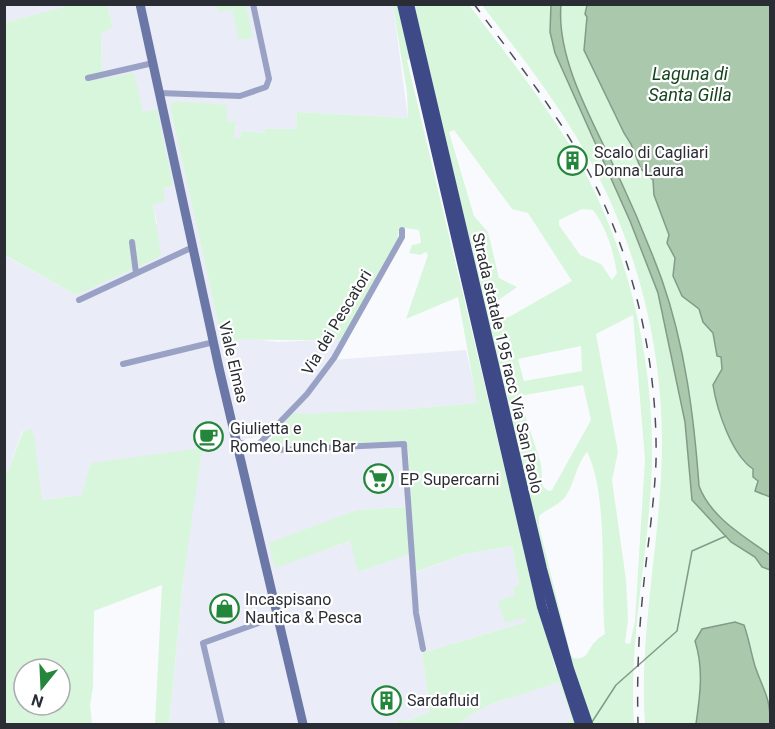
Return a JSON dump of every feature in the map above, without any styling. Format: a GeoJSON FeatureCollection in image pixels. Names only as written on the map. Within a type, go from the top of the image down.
{"type":"FeatureCollection","features":[{"type":"Feature","properties":{"kind":"highway","name":"Strada statale 195 racc Via San Paolo"},"geometry":{"type":"LineString","coordinates":[[402,4],[418,57]]}},
{"type":"Feature","properties":{"kind":"highway","name":"Strada statale 195 racc Via San Paolo"},"geometry":{"type":"LineString","coordinates":[[409,4],[418,57],[542,607],[588,724]]}},
{"type":"Feature","properties":{"kind":"highway","name":"Strada statale 195 racc Via San Paolo"},"geometry":{"type":"LineString","coordinates":[[565,670],[580,724]]}},
{"type":"Feature","properties":{"kind":"main road","name":"Viale Elmas"},"geometry":{"type":"LineString","coordinates":[[140,4],[213,342],[303,724]]}},
{"type":"Feature","properties":{"kind":"street"},"geometry":{"type":"LineString","coordinates":[[159,93],[240,96],[266,87],[269,79],[253,4]]}},
{"type":"Feature","properties":{"kind":"street"},"geometry":{"type":"LineString","coordinates":[[88,78],[153,63]]}},
{"type":"Feature","properties":{"kind":"street","name":"Via dei Pescatori"},"geometry":{"type":"LineString","coordinates":[[256,447],[307,394],[334,358],[402,237],[402,230]]}},
{"type":"Feature","properties":{"kind":"street"},"geometry":{"type":"LineString","coordinates":[[132,242],[136,273]]}},
{"type":"Feature","properties":{"kind":"street"},"geometry":{"type":"LineString","coordinates":[[79,300],[193,247]]}},
{"type":"Feature","properties":{"kind":"street"},"geometry":{"type":"LineString","coordinates":[[123,364],[213,342]]}},
{"type":"Feature","properties":{"kind":"street"},"geometry":{"type":"LineString","coordinates":[[238,442],[262,450],[404,444],[416,612],[423,649]]}},
{"type":"Feature","properties":{"kind":"street"},"geometry":{"type":"LineString","coordinates":[[222,724],[203,643],[278,616]]}},
{"type":"Feature","properties":{"kind":"shaded area"},"geometry":{"type":"Polygon","coordinates":[[[5,4],[70,4],[70,5],[5,23],[5,4]]]}},
{"type":"Feature","properties":{"kind":"shaded area"},"geometry":{"type":"Polygon","coordinates":[[[70,5],[107,5],[113,28],[101,32],[102,79],[134,73],[143,112],[157,109],[173,186],[164,188],[164,202],[153,204],[161,256],[76,295],[5,255],[4,23],[70,5]]]}},
{"type":"Feature","properties":{"kind":"shaded area"},"geometry":{"type":"Polygon","coordinates":[[[107,5],[393,5],[408,118],[297,112],[296,129],[266,129],[265,133],[242,131],[241,139],[234,138],[236,123],[170,107],[222,340],[254,339],[278,342],[342,339],[331,360],[466,350],[478,403],[399,410],[245,439],[250,454],[403,446],[405,507],[357,510],[337,518],[325,550],[351,541],[358,572],[409,554],[416,572],[465,554],[512,546],[519,585],[516,595],[498,602],[525,618],[526,622],[422,653],[430,712],[407,721],[397,719],[399,724],[169,724],[185,563],[83,495],[41,500],[33,430],[22,431],[9,469],[5,472],[4,255],[76,295],[157,223],[153,204],[164,188],[173,186],[156,109],[143,113],[102,79],[101,31],[113,28],[107,5]]]}},
{"type":"Feature","properties":{"kind":"shaded area"},"geometry":{"type":"Polygon","coordinates":[[[217,5],[246,5],[253,38],[239,40],[232,9],[218,12],[217,5]]]}},
{"type":"Feature","properties":{"kind":"shaded area"},"geometry":{"type":"Polygon","coordinates":[[[393,5],[469,5],[532,88],[567,141],[605,215],[620,254],[641,337],[648,379],[651,420],[652,462],[648,527],[634,659],[634,724],[568,724],[567,721],[572,719],[559,682],[488,705],[457,724],[399,724],[397,719],[407,721],[430,712],[422,653],[526,622],[525,618],[505,623],[498,601],[515,595],[513,587],[519,585],[512,546],[465,554],[415,572],[408,448],[404,441],[264,447],[291,414],[399,410],[477,403],[458,297],[406,319],[428,255],[426,252],[420,255],[409,253],[412,245],[421,243],[419,230],[399,227],[398,238],[342,339],[222,340],[170,107],[174,101],[227,105],[227,121],[236,122],[234,138],[240,138],[242,131],[265,133],[265,129],[296,129],[297,112],[408,118],[407,93],[393,5]],[[423,55],[407,60],[532,583],[556,670],[572,668],[534,526],[423,55]],[[454,130],[449,132],[474,216],[488,232],[499,278],[517,287],[493,304],[492,317],[495,320],[509,317],[572,281],[528,213],[512,209],[454,130]],[[582,209],[559,220],[559,225],[580,255],[601,264],[612,280],[617,273],[611,248],[606,232],[593,210],[582,209]],[[633,315],[596,334],[618,452],[612,480],[626,580],[628,620],[625,643],[630,644],[635,621],[645,459],[633,315]],[[581,346],[518,359],[524,381],[582,371],[581,346]],[[583,385],[519,396],[541,464],[543,486],[548,491],[552,490],[591,420],[583,385]],[[587,452],[580,462],[566,496],[539,516],[539,526],[573,658],[585,656],[594,643],[605,634],[601,515],[598,492],[594,470],[587,452]]]}},
{"type":"Feature","properties":{"kind":"shaded area"},"geometry":{"type":"Polygon","coordinates":[[[482,5],[551,5],[555,53],[630,221],[658,293],[685,422],[692,500],[731,542],[755,557],[762,567],[770,570],[770,724],[645,724],[646,631],[661,476],[662,432],[654,344],[632,258],[617,217],[598,176],[555,103],[482,5]]]}},
{"type":"Feature","properties":{"kind":"shaded area"},"geometry":{"type":"Polygon","coordinates":[[[561,5],[587,5],[584,50],[641,169],[653,180],[654,195],[669,235],[667,243],[675,258],[674,274],[677,285],[682,295],[698,308],[713,333],[717,356],[721,357],[722,369],[713,385],[726,431],[743,462],[755,474],[755,491],[770,497],[770,555],[720,517],[704,497],[699,486],[687,382],[670,305],[626,191],[571,72],[561,27],[561,5]]]}},
{"type":"Feature","properties":{"kind":"shaded area"},"geometry":{"type":"Polygon","coordinates":[[[33,429],[42,500],[82,495],[91,463],[202,448],[183,582],[169,724],[155,724],[162,585],[94,611],[93,687],[90,705],[92,724],[5,724],[5,472],[9,469],[23,431],[33,429]]]}},
{"type":"Feature","properties":{"kind":"shaded area"},"geometry":{"type":"Polygon","coordinates":[[[405,507],[410,554],[358,572],[350,541],[275,568],[269,543],[357,510],[405,507]]]}},
{"type":"Feature","properties":{"kind":"shaded area"},"geometry":{"type":"Polygon","coordinates":[[[560,681],[572,719],[567,721],[568,724],[457,724],[488,705],[560,681]]]}},
{"type":"Feature","properties":{"kind":"water"},"geometry":{"type":"Polygon","coordinates":[[[551,5],[561,5],[561,26],[571,70],[641,227],[670,305],[687,382],[699,486],[704,497],[720,517],[770,555],[770,570],[762,567],[755,557],[731,542],[692,500],[685,422],[658,293],[630,221],[555,53],[550,32],[551,5]]]}},
{"type":"Feature","properties":{"kind":"water","name":"Laguna di Santa Gilla"},"geometry":{"type":"Polygon","coordinates":[[[587,5],[770,5],[770,497],[755,491],[758,481],[753,477],[753,469],[738,454],[727,432],[713,385],[722,369],[721,357],[717,356],[713,333],[703,322],[699,309],[682,296],[673,276],[675,258],[667,243],[669,235],[654,195],[653,180],[641,169],[584,50],[587,5]]]}},
{"type":"Feature","properties":{"kind":"water"},"geometry":{"type":"Polygon","coordinates":[[[735,622],[744,625],[755,666],[768,701],[770,724],[696,724],[700,693],[700,662],[695,641],[702,629],[735,622]]]}},
{"type":"Feature","properties":{"kind":"waterway"},"geometry":{"type":"LineString","coordinates":[[592,722],[616,685],[677,631],[692,551],[726,536]]}},
{"type":"Feature","properties":{"kind":"railway"},"geometry":{"type":"LineString","coordinates":[[474,4],[548,105],[587,169],[618,238],[640,311],[653,386],[656,462],[640,633],[638,724]]}},
{"type":"Feature","properties":{"kind":"place","name":"Scalo di Cagliari Donna Laura"},"geometry":{"type":"Point","coordinates":[573,161]}},
{"type":"Feature","properties":{"kind":"place","name":"Giulietta e Romeo Lunch Bar"},"geometry":{"type":"Point","coordinates":[209,437]}},
{"type":"Feature","properties":{"kind":"place","name":"EP Supercarni"},"geometry":{"type":"Point","coordinates":[379,479]}},
{"type":"Feature","properties":{"kind":"place","name":"Incaspisano Nautica & Pesca"},"geometry":{"type":"Point","coordinates":[224,608]}},
{"type":"Feature","properties":{"kind":"place","name":"Sardafluid"},"geometry":{"type":"Point","coordinates":[386,700]}}]}
